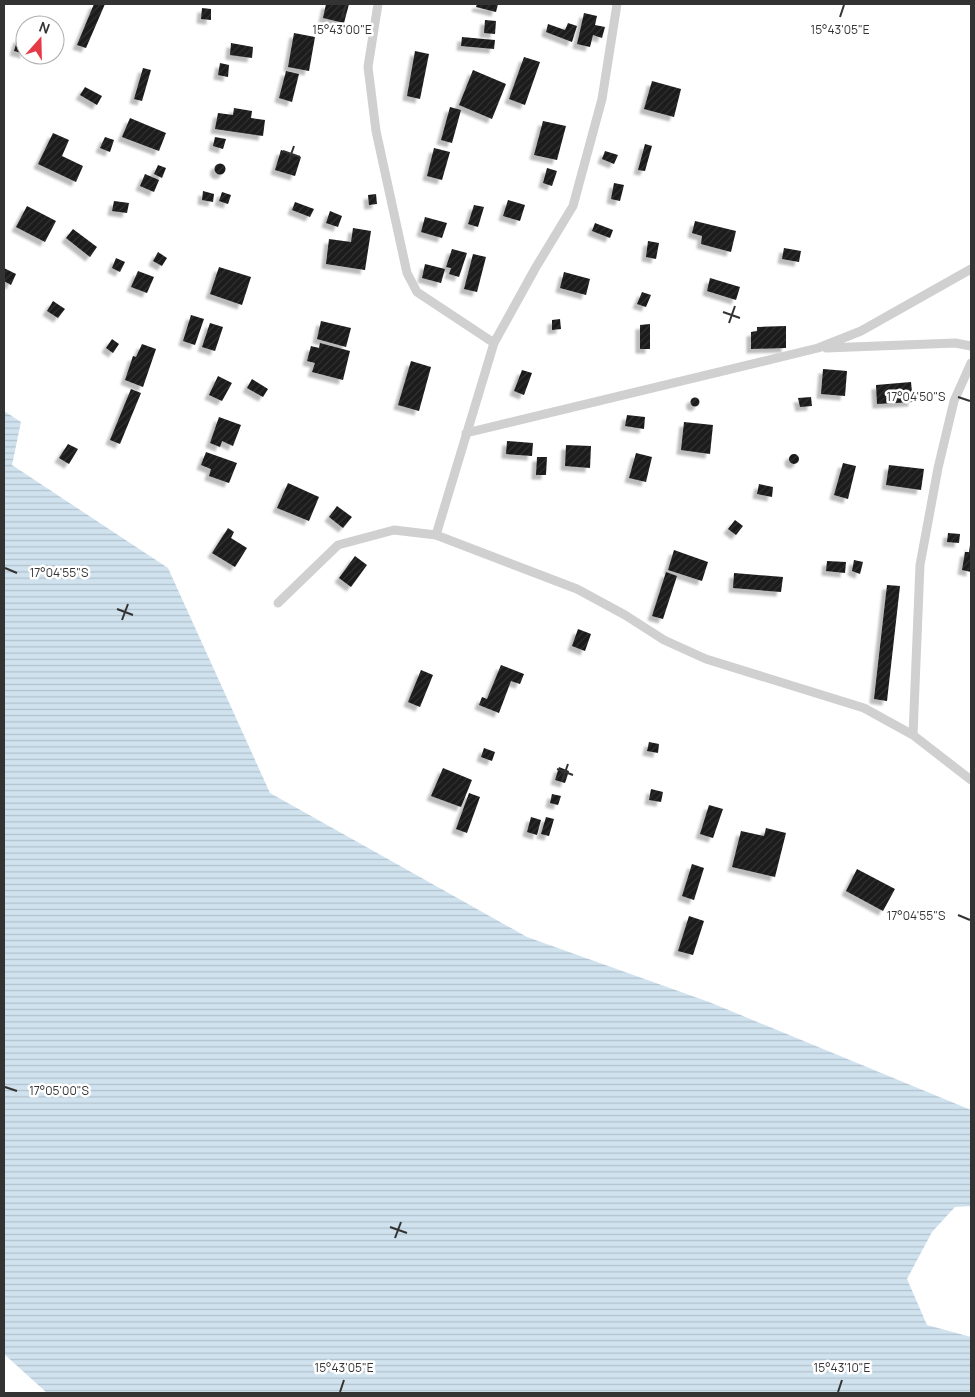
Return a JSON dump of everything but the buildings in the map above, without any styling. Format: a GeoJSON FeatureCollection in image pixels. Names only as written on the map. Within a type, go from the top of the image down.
{"type":"FeatureCollection","features":[{"type":"Feature","properties":{"kind":"lane"},"geometry":{"type":"LineString","coordinates":[[378,4],[368,67],[376,131],[407,273],[417,292],[494,343]]}},
{"type":"Feature","properties":{"kind":"lane"},"geometry":{"type":"LineString","coordinates":[[436,535],[494,343],[536,267],[573,206],[602,99],[616,4]]}},
{"type":"Feature","properties":{"kind":"lane"},"geometry":{"type":"LineString","coordinates":[[466,433],[818,348],[861,331],[971,270]]}},
{"type":"Feature","properties":{"kind":"lane"},"geometry":{"type":"LineString","coordinates":[[818,348],[955,343],[971,346]]}},
{"type":"Feature","properties":{"kind":"lane"},"geometry":{"type":"LineString","coordinates":[[913,735],[920,565],[938,468],[954,401],[971,362]]}},
{"type":"Feature","properties":{"kind":"lane"},"geometry":{"type":"LineString","coordinates":[[278,603],[338,544],[394,530],[436,535],[577,589],[625,615],[664,640],[706,659],[864,708],[913,735],[971,780]]}},
{"type":"Feature","properties":{"kind":"water"},"geometry":{"type":"Polygon","coordinates":[[[4,411],[21,422],[12,465],[168,568],[270,793],[527,937],[709,1002],[971,1110],[971,1206],[955,1207],[932,1232],[907,1279],[927,1325],[971,1337],[971,1393],[47,1393],[4,1354],[4,411]]]}}]}
